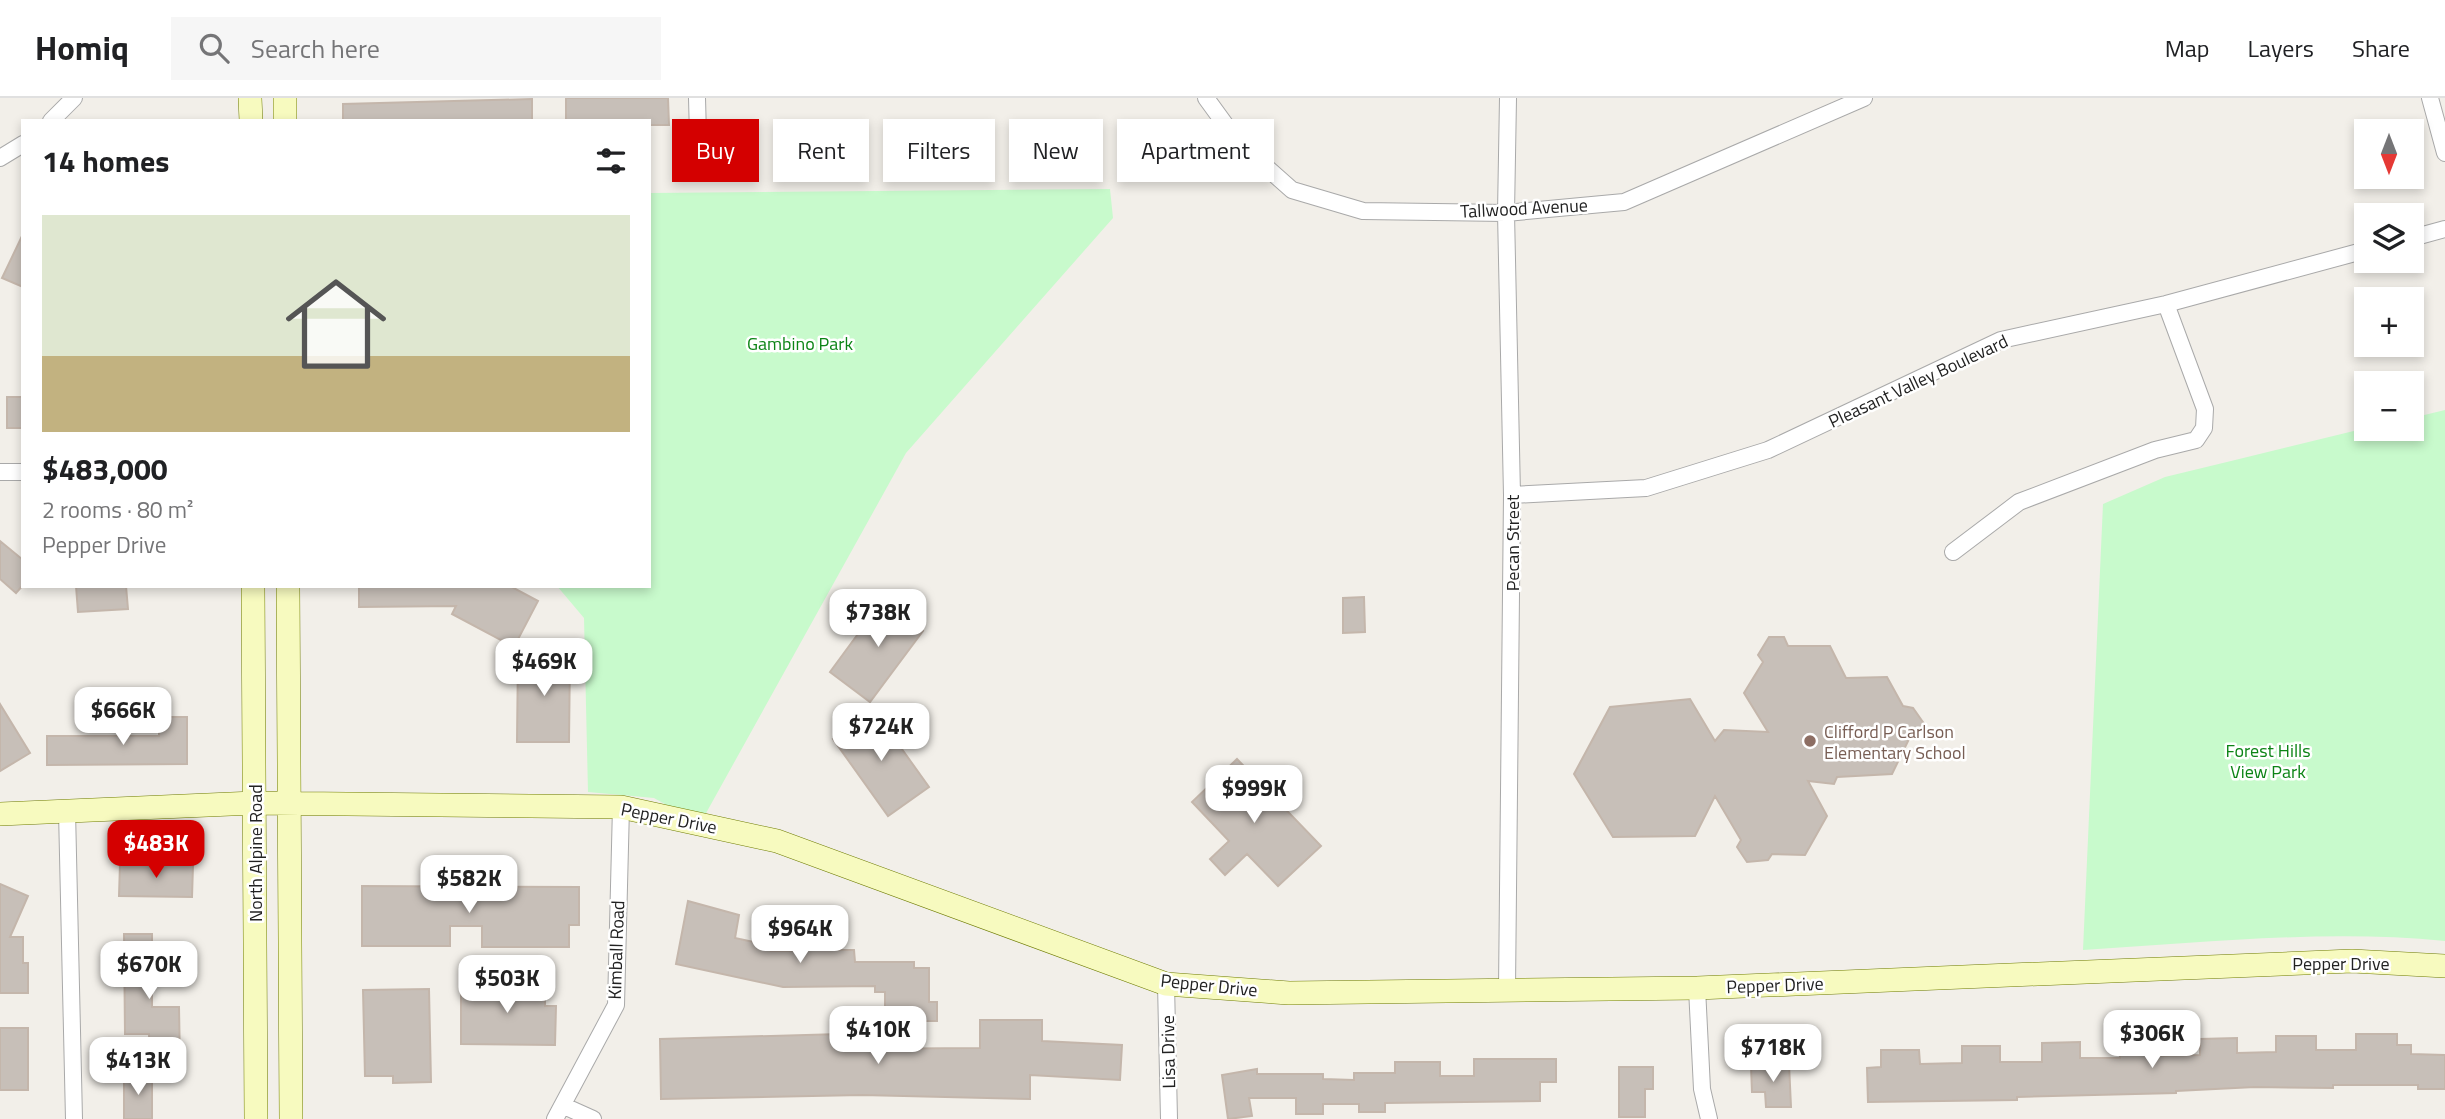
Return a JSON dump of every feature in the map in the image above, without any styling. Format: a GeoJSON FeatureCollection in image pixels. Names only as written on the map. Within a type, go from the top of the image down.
{"type":"FeatureCollection","features":[{"type":"Feature","properties":{"kind":"street"},"geometry":{"type":"LineString","coordinates":[[53,119],[74,98]]}},
{"type":"Feature","properties":{"kind":"street"},"geometry":{"type":"LineString","coordinates":[[250,98],[251,119]]}},
{"type":"Feature","properties":{"kind":"street"},"geometry":{"type":"LineString","coordinates":[[285,98],[285,119]]}},
{"type":"Feature","properties":{"kind":"street"},"geometry":{"type":"LineString","coordinates":[[697,98],[698,119]]}},
{"type":"Feature","properties":{"kind":"street","name":"Tallwood Avenue"},"geometry":{"type":"LineString","coordinates":[[1206,98],[1238,142],[1292,190],[1363,211],[1506,213],[1624,202],[1864,98]]}},
{"type":"Feature","properties":{"kind":"street","name":"Pecan Street"},"geometry":{"type":"LineString","coordinates":[[1507,989],[1512,495],[1506,213],[1508,98]]}},
{"type":"Feature","properties":{"kind":"street"},"geometry":{"type":"LineString","coordinates":[[2430,98],[2445,153]]}},
{"type":"Feature","properties":{"kind":"street"},"geometry":{"type":"LineString","coordinates":[[0,158],[21,146]]}},
{"type":"Feature","properties":{"kind":"street"},"geometry":{"type":"LineString","coordinates":[[2424,235],[2445,229]]}},
{"type":"Feature","properties":{"kind":"street","name":"Pleasant Valley Boulevard"},"geometry":{"type":"LineString","coordinates":[[1512,495],[1646,488],[1768,450],[2001,340],[2166,304],[2354,253]]}},
{"type":"Feature","properties":{"kind":"street"},"geometry":{"type":"LineString","coordinates":[[1953,552],[2019,502],[2155,450],[2196,440],[2204,428],[2205,409],[2166,304]]}},
{"type":"Feature","properties":{"kind":"street"},"geometry":{"type":"LineString","coordinates":[[0,471],[21,471]]}},
{"type":"Feature","properties":{"kind":"street","name":"North Alpine Road"},"geometry":{"type":"LineString","coordinates":[[253,588],[256,1119]]}},
{"type":"Feature","properties":{"kind":"street","name":"North Alpine Road"},"geometry":{"type":"LineString","coordinates":[[288,588],[291,1119]]}},
{"type":"Feature","properties":{"kind":"street","name":"Pepper Drive"},"geometry":{"type":"LineString","coordinates":[[0,814],[254,803],[621,807],[777,841],[1166,984],[1289,993],[1697,988],[2352,961],[2445,966]]}},
{"type":"Feature","properties":{"kind":"street","name":"Kimball Road"},"geometry":{"type":"LineString","coordinates":[[559,1112],[616,1005],[621,807]]}},
{"type":"Feature","properties":{"kind":"street"},"geometry":{"type":"LineString","coordinates":[[67,811],[74,1119]]}},
{"type":"Feature","properties":{"kind":"street","name":"Lisa Drive"},"geometry":{"type":"LineString","coordinates":[[1166,984],[1169,1119]]}},
{"type":"Feature","properties":{"kind":"street"},"geometry":{"type":"LineString","coordinates":[[1697,988],[1702,1089],[1709,1119]]}},
{"type":"Feature","properties":{"kind":"street"},"geometry":{"type":"LineString","coordinates":[[559,1112],[593,1119]]}},
{"type":"Feature","properties":{"kind":"green space","name":"Gambino Park"},"geometry":{"type":"Polygon","coordinates":[[[1110,189],[1113,218],[906,453],[700,824],[654,798],[588,792],[584,618],[559,588],[651,588],[651,193],[1110,189]]]}},
{"type":"Feature","properties":{"kind":"green space","name":"Forest Hills View Park"},"geometry":{"type":"Polygon","coordinates":[[[2445,410],[2445,941],[2355,936],[2309,937],[2083,950],[2103,504],[2165,477],[2354,431],[2354,441],[2424,441],[2424,415],[2445,410]]]}},
{"type":"Feature","properties":{"kind":"building"},"geometry":{"type":"Polygon","coordinates":[[[566,98],[668,98],[669,125],[651,125],[651,119],[566,119],[566,98]]]}},
{"type":"Feature","properties":{"kind":"building"},"geometry":{"type":"Polygon","coordinates":[[[532,99],[532,119],[343,119],[343,104],[532,99]]]}},
{"type":"Feature","properties":{"kind":"building"},"geometry":{"type":"Polygon","coordinates":[[[21,238],[21,286],[2,278],[21,238]]]}},
{"type":"Feature","properties":{"kind":"building"},"geometry":{"type":"Polygon","coordinates":[[[7,397],[21,397],[21,428],[7,428],[7,397]]]}},
{"type":"Feature","properties":{"kind":"building"},"geometry":{"type":"Polygon","coordinates":[[[0,541],[21,558],[21,587],[16,593],[0,579],[0,541]]]}},
{"type":"Feature","properties":{"kind":"building"},"geometry":{"type":"Polygon","coordinates":[[[76,588],[126,588],[128,609],[78,612],[76,588]]]}},
{"type":"Feature","properties":{"kind":"building"},"geometry":{"type":"Polygon","coordinates":[[[359,588],[514,588],[538,601],[514,647],[452,614],[456,606],[359,607],[359,588]]]}},
{"type":"Feature","properties":{"kind":"building"},"geometry":{"type":"Polygon","coordinates":[[[886,596],[916,617],[913,623],[923,631],[870,702],[830,672],[886,596]]]}},
{"type":"Feature","properties":{"kind":"building"},"geometry":{"type":"Polygon","coordinates":[[[1364,597],[1365,632],[1343,633],[1343,598],[1364,597]]]}},
{"type":"Feature","properties":{"kind":"building"},"geometry":{"type":"Polygon","coordinates":[[[1769,637],[1784,637],[1788,646],[1830,646],[1846,678],[1887,677],[1903,706],[1913,708],[1925,725],[1918,737],[1909,739],[1892,774],[1837,777],[1834,784],[1808,781],[1827,816],[1805,855],[1772,854],[1768,860],[1747,862],[1737,847],[1741,840],[1715,796],[1695,836],[1613,837],[1574,774],[1610,707],[1690,699],[1715,741],[1724,730],[1768,732],[1744,693],[1763,662],[1758,655],[1769,637]]]}},
{"type":"Feature","properties":{"kind":"building"},"geometry":{"type":"Polygon","coordinates":[[[518,654],[570,654],[569,742],[517,742],[518,654]]]}},
{"type":"Feature","properties":{"kind":"building"},"geometry":{"type":"Polygon","coordinates":[[[0,704],[30,753],[0,771],[0,704]]]}},
{"type":"Feature","properties":{"kind":"building"},"geometry":{"type":"Polygon","coordinates":[[[874,710],[929,787],[888,816],[833,739],[874,710]]]}},
{"type":"Feature","properties":{"kind":"building"},"geometry":{"type":"Polygon","coordinates":[[[159,717],[187,717],[187,764],[47,765],[47,736],[159,736],[159,717]]]}},
{"type":"Feature","properties":{"kind":"building"},"geometry":{"type":"Polygon","coordinates":[[[1237,759],[1321,846],[1278,886],[1247,854],[1225,875],[1210,859],[1229,841],[1192,802],[1237,759]]]}},
{"type":"Feature","properties":{"kind":"building"},"geometry":{"type":"Polygon","coordinates":[[[120,864],[193,865],[192,897],[119,896],[120,864]]]}},
{"type":"Feature","properties":{"kind":"building"},"geometry":{"type":"Polygon","coordinates":[[[0,884],[28,896],[10,937],[23,937],[23,963],[28,963],[28,993],[0,993],[0,884]]]}},
{"type":"Feature","properties":{"kind":"building"},"geometry":{"type":"Polygon","coordinates":[[[362,886],[579,887],[579,925],[569,925],[569,947],[482,947],[482,926],[450,926],[450,946],[362,946],[362,886]]]}},
{"type":"Feature","properties":{"kind":"building"},"geometry":{"type":"Polygon","coordinates":[[[688,901],[739,915],[735,938],[772,946],[771,951],[804,951],[804,943],[832,943],[833,950],[854,950],[855,962],[914,962],[914,968],[929,968],[929,1002],[937,1002],[937,1021],[885,1021],[885,992],[875,992],[875,986],[783,987],[676,964],[688,901]]]}},
{"type":"Feature","properties":{"kind":"building"},"geometry":{"type":"Polygon","coordinates":[[[124,934],[152,934],[152,950],[163,950],[163,972],[152,972],[152,1007],[179,1007],[180,1064],[150,1065],[149,1034],[125,1034],[124,934]]]}},
{"type":"Feature","properties":{"kind":"building"},"geometry":{"type":"Polygon","coordinates":[[[461,984],[545,985],[545,1006],[556,1006],[555,1045],[461,1044],[461,984]]]}},
{"type":"Feature","properties":{"kind":"building"},"geometry":{"type":"Polygon","coordinates":[[[429,989],[431,1082],[393,1083],[393,1076],[365,1076],[363,990],[429,989]]]}},
{"type":"Feature","properties":{"kind":"building"},"geometry":{"type":"Polygon","coordinates":[[[980,1020],[1042,1020],[1042,1041],[1122,1045],[1120,1080],[1030,1075],[1030,1099],[862,1095],[661,1099],[660,1039],[840,1034],[840,1049],[980,1048],[980,1020]]]}},
{"type":"Feature","properties":{"kind":"building"},"geometry":{"type":"Polygon","coordinates":[[[0,1028],[28,1028],[28,1090],[0,1090],[0,1028]]]}},
{"type":"Feature","properties":{"kind":"building"},"geometry":{"type":"Polygon","coordinates":[[[2356,1034],[2397,1034],[2397,1045],[2411,1045],[2411,1054],[2445,1055],[2445,1089],[2418,1089],[2418,1085],[2333,1085],[2333,1088],[2255,1087],[2176,1093],[2017,1097],[2017,1100],[1868,1102],[1867,1068],[1881,1067],[1881,1050],[1919,1050],[1920,1064],[1962,1063],[1962,1046],[2000,1046],[2000,1062],[2042,1062],[2042,1043],[2080,1042],[2080,1058],[2120,1058],[2120,1041],[2160,1041],[2160,1056],[2200,1055],[2200,1039],[2237,1038],[2237,1053],[2276,1052],[2276,1036],[2316,1036],[2316,1050],[2356,1050],[2356,1034]]]}},
{"type":"Feature","properties":{"kind":"building"},"geometry":{"type":"Polygon","coordinates":[[[1474,1059],[1556,1059],[1556,1082],[1540,1082],[1540,1101],[1385,1103],[1385,1112],[1359,1112],[1359,1104],[1323,1104],[1323,1114],[1296,1114],[1296,1098],[1249,1098],[1252,1116],[1228,1119],[1222,1075],[1257,1069],[1257,1074],[1323,1074],[1323,1079],[1354,1080],[1354,1073],[1395,1073],[1395,1062],[1440,1062],[1440,1076],[1474,1076],[1474,1059]]]}},
{"type":"Feature","properties":{"kind":"building"},"geometry":{"type":"Polygon","coordinates":[[[1789,1064],[1791,1107],[1766,1107],[1765,1092],[1752,1092],[1751,1066],[1789,1064]]]}},
{"type":"Feature","properties":{"kind":"building"},"geometry":{"type":"Polygon","coordinates":[[[1619,1067],[1653,1067],[1653,1089],[1645,1089],[1645,1117],[1619,1117],[1619,1067]]]}},
{"type":"Feature","properties":{"kind":"building"},"geometry":{"type":"Polygon","coordinates":[[[124,1075],[152,1075],[152,1119],[124,1119],[124,1075]]]}},
{"type":"Feature","properties":{"kind":"place","name":"Clifford P Carlson Elementary School"},"geometry":{"type":"Point","coordinates":[1810,741]}}]}
